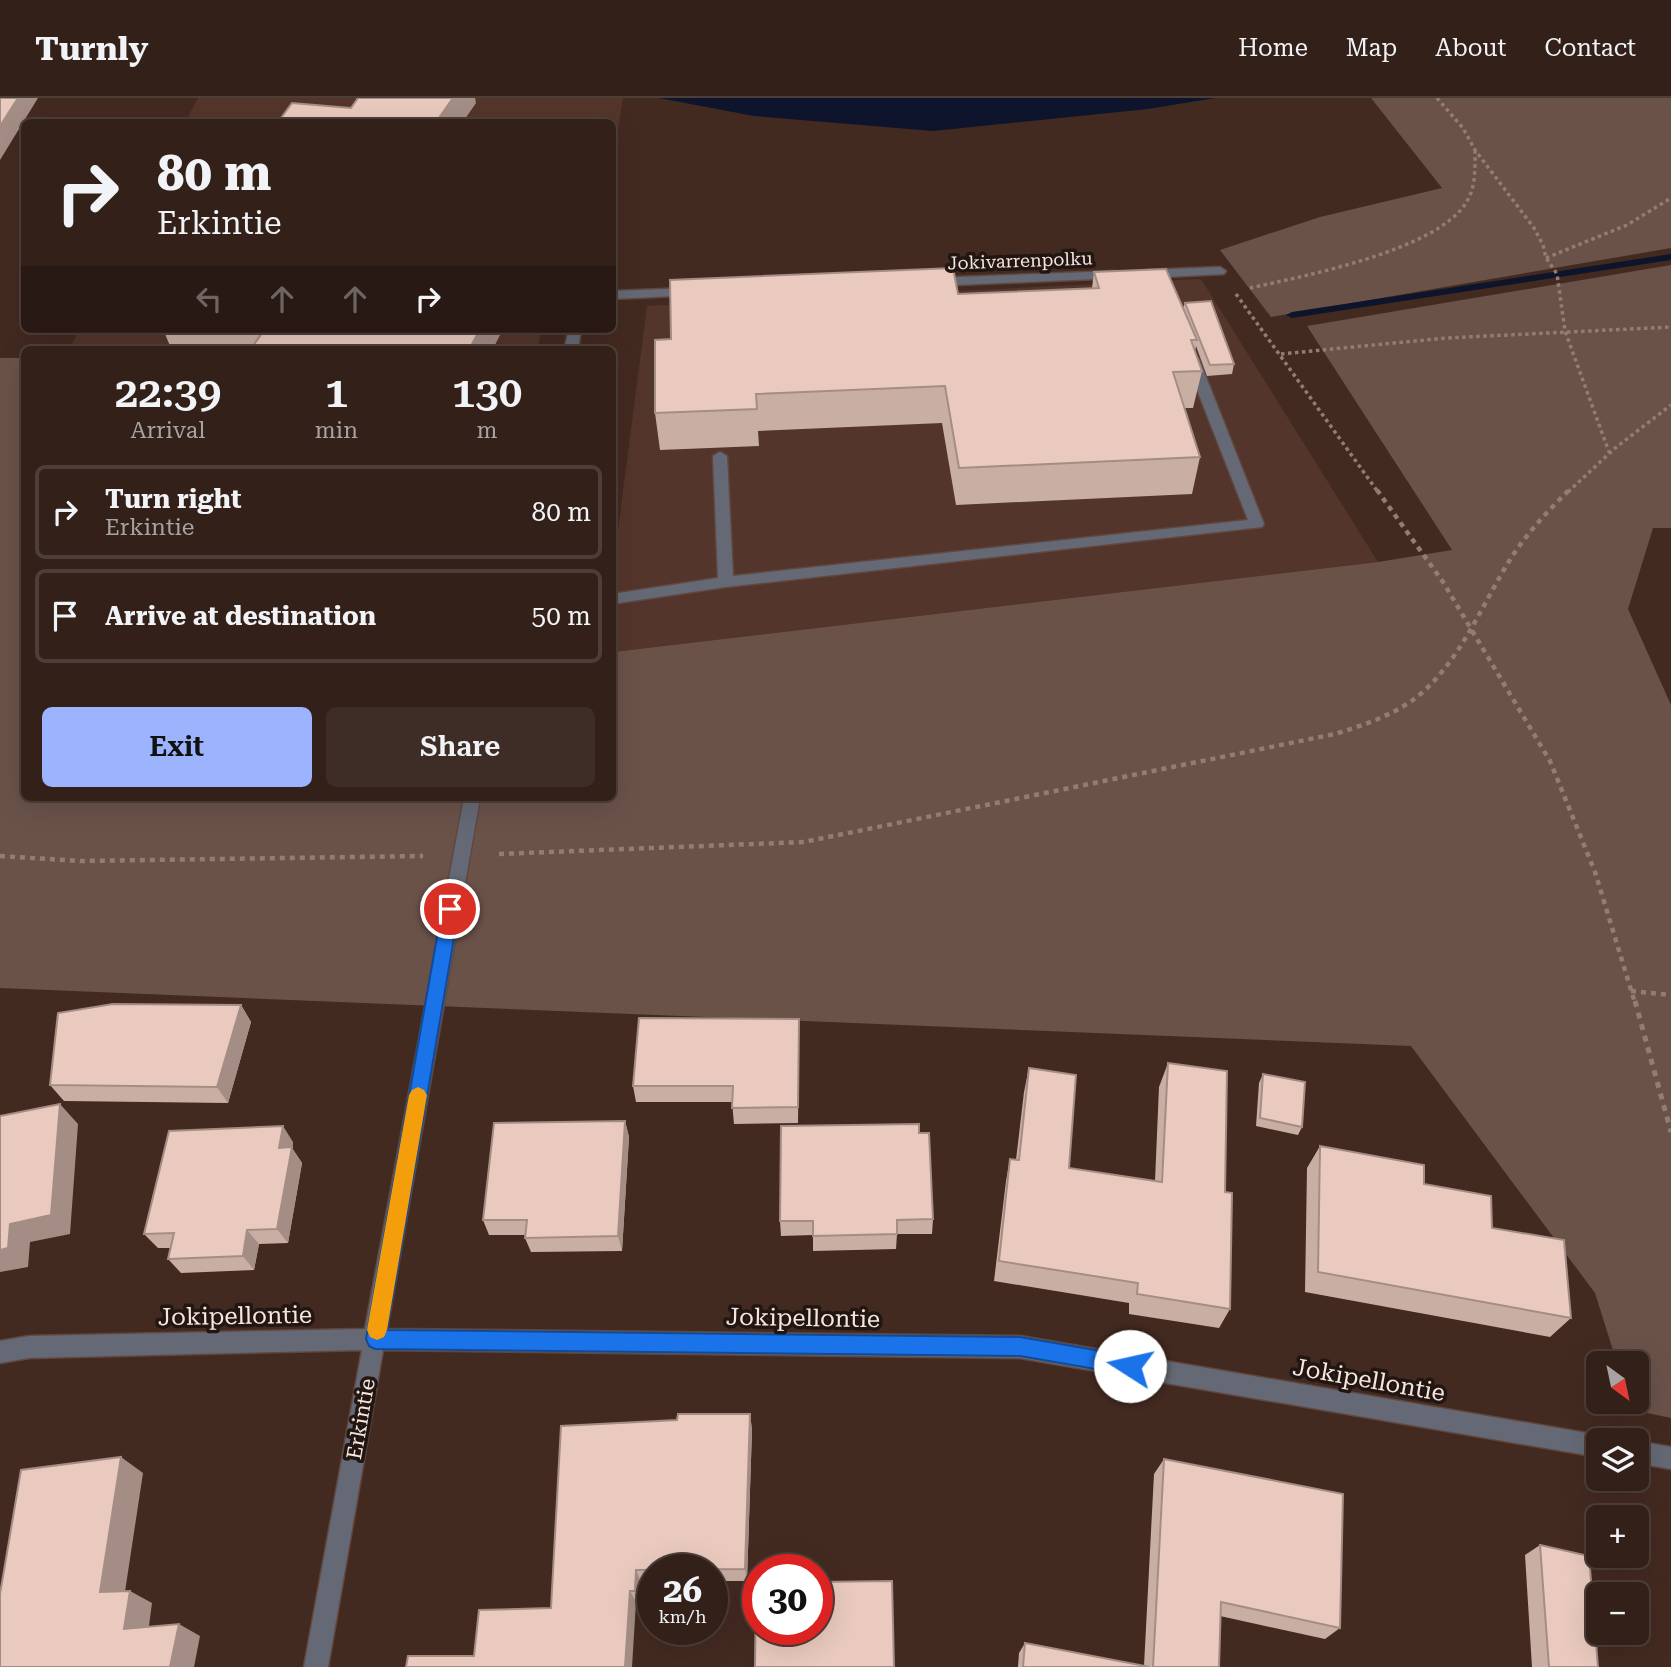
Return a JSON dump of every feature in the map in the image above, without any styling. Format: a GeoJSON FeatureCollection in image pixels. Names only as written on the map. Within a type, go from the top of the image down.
{"type":"FeatureCollection","features":[{"type":"Feature","properties":{"kind":"street","name":"Jokivarrenpolku"},"geometry":{"type":"LineString","coordinates":[[924,282],[1220,271]]}},
{"type":"Feature","properties":{"kind":"street"},"geometry":{"type":"LineString","coordinates":[[616,295],[707,291]]}},
{"type":"Feature","properties":{"kind":"street"},"geometry":{"type":"LineString","coordinates":[[616,598],[726,582],[1258,524],[1188,349]]}},
{"type":"Feature","properties":{"kind":"street"},"geometry":{"type":"LineString","coordinates":[[720,456],[726,582]]}},
{"type":"Feature","properties":{"kind":"street","name":"Erkintie"},"geometry":{"type":"LineString","coordinates":[[316,1667],[471,801]]}},
{"type":"Feature","properties":{"kind":"street","name":"Jokipellontie"},"geometry":{"type":"LineString","coordinates":[[0,1352],[29,1347],[375,1339],[1020,1347],[1586,1444]]}},
{"type":"Feature","properties":{"kind":"street"},"geometry":{"type":"LineString","coordinates":[[1649,1454],[1671,1458]]}},
{"type":"Feature","properties":{"kind":"path"},"geometry":{"type":"LineString","coordinates":[[1437,98],[1464,128],[1475,150],[1534,228],[1546,258],[1557,274],[1564,331],[1609,452]]}},
{"type":"Feature","properties":{"kind":"path"},"geometry":{"type":"LineString","coordinates":[[1235,291],[1315,274],[1405,243],[1434,230],[1462,208],[1474,184],[1475,150]]}},
{"type":"Feature","properties":{"kind":"path"},"geometry":{"type":"LineString","coordinates":[[1546,258],[1627,225],[1671,198]]}},
{"type":"Feature","properties":{"kind":"path"},"geometry":{"type":"LineString","coordinates":[[1220,271],[1443,582],[1469,629],[1531,725],[1562,787],[1587,847],[1671,1132]]}},
{"type":"Feature","properties":{"kind":"path"},"geometry":{"type":"LineString","coordinates":[[1280,354],[1446,338],[1671,327]]}},
{"type":"Feature","properties":{"kind":"path"},"geometry":{"type":"LineString","coordinates":[[0,856],[80,861],[460,855],[804,842],[1335,734],[1361,726],[1405,706],[1424,691],[1445,667],[1497,580],[1529,534],[1609,452],[1671,405]]}},
{"type":"Feature","properties":{"kind":"path"},"geometry":{"type":"LineString","coordinates":[[1631,991],[1671,995]]}},
{"type":"Feature","properties":{"kind":"shaded area"},"geometry":{"type":"Polygon","coordinates":[[[198,98],[623,98],[616,143],[616,119],[187,119],[198,98]]]}},
{"type":"Feature","properties":{"kind":"shaded area"},"geometry":{"type":"Polygon","coordinates":[[[1371,98],[1671,98],[1671,248],[1271,317],[1220,250],[1320,217],[1442,188],[1371,98]]]}},
{"type":"Feature","properties":{"kind":"shaded area"},"geometry":{"type":"Polygon","coordinates":[[[1671,265],[1671,528],[1653,528],[1628,609],[1671,705],[1671,1418],[1649,1413],[1649,1351],[1613,1351],[1595,1293],[1411,1046],[0,988],[0,358],[21,358],[21,801],[616,801],[616,652],[1378,562],[1452,550],[1307,326],[1671,265]]]}},
{"type":"Feature","properties":{"kind":"shaded area"},"geometry":{"type":"Polygon","coordinates":[[[1201,279],[1378,562],[616,652],[616,546],[647,306],[1201,279]]]}},
{"type":"Feature","properties":{"kind":"shaded area"},"geometry":{"type":"Polygon","coordinates":[[[78,333],[541,333],[538,346],[71,346],[78,333]]]}},
{"type":"Feature","properties":{"kind":"water"},"geometry":{"type":"Polygon","coordinates":[[[659,98],[1215,98],[1148,109],[933,131],[754,116],[659,98]]]}},
{"type":"Feature","properties":{"kind":"building"},"geometry":{"type":"Polygon","coordinates":[[[0,98],[18,98],[0,126],[0,98]]]}},
{"type":"Feature","properties":{"kind":"building"},"geometry":{"type":"Polygon","coordinates":[[[358,98],[453,98],[438,119],[280,119],[292,103],[351,108],[358,98]]]}},
{"type":"Feature","properties":{"kind":"building"},"geometry":{"type":"Polygon","coordinates":[[[953,268],[958,294],[1099,288],[1094,272],[1166,269],[1197,340],[1191,340],[1202,371],[1173,372],[1200,457],[959,468],[945,386],[756,394],[757,409],[655,413],[655,340],[671,339],[670,280],[953,268]]]}},
{"type":"Feature","properties":{"kind":"building"},"geometry":{"type":"Polygon","coordinates":[[[1211,301],[1234,364],[1210,365],[1185,303],[1211,301]]]}},
{"type":"Feature","properties":{"kind":"building"},"geometry":{"type":"Polygon","coordinates":[[[262,333],[478,333],[471,346],[253,346],[262,333]]]}},
{"type":"Feature","properties":{"kind":"building"},"geometry":{"type":"Polygon","coordinates":[[[113,1004],[241,1005],[217,1087],[50,1085],[58,1013],[113,1004]]]}},
{"type":"Feature","properties":{"kind":"building"},"geometry":{"type":"Polygon","coordinates":[[[639,1018],[799,1019],[798,1107],[732,1108],[733,1086],[633,1086],[639,1018]]]}},
{"type":"Feature","properties":{"kind":"building"},"geometry":{"type":"Polygon","coordinates":[[[1168,1063],[1227,1071],[1225,1192],[1232,1193],[1230,1309],[1137,1294],[1138,1283],[999,1261],[1010,1159],[1019,1160],[1029,1068],[1076,1075],[1069,1168],[1162,1182],[1168,1063]]]}},
{"type":"Feature","properties":{"kind":"building"},"geometry":{"type":"Polygon","coordinates":[[[1263,1074],[1305,1082],[1302,1127],[1260,1118],[1263,1074]]]}},
{"type":"Feature","properties":{"kind":"building"},"geometry":{"type":"Polygon","coordinates":[[[60,1104],[51,1215],[10,1224],[8,1248],[0,1250],[0,1116],[60,1104]]]}},
{"type":"Feature","properties":{"kind":"building"},"geometry":{"type":"Polygon","coordinates":[[[625,1121],[618,1236],[525,1238],[527,1220],[483,1220],[494,1123],[625,1121]]]}},
{"type":"Feature","properties":{"kind":"building"},"geometry":{"type":"Polygon","coordinates":[[[919,1124],[919,1133],[929,1133],[933,1219],[897,1220],[897,1234],[813,1236],[813,1221],[780,1221],[781,1126],[919,1124]]]}},
{"type":"Feature","properties":{"kind":"building"},"geometry":{"type":"Polygon","coordinates":[[[283,1126],[279,1148],[292,1147],[277,1229],[247,1230],[243,1256],[168,1259],[174,1233],[144,1234],[169,1131],[283,1126]]]}},
{"type":"Feature","properties":{"kind":"building"},"geometry":{"type":"Polygon","coordinates":[[[1320,1146],[1424,1165],[1424,1184],[1491,1196],[1492,1228],[1564,1240],[1571,1318],[1318,1272],[1320,1146]]]}},
{"type":"Feature","properties":{"kind":"building"},"geometry":{"type":"Polygon","coordinates":[[[678,1414],[750,1414],[745,1554],[742,1554],[742,1569],[728,1569],[728,1554],[637,1554],[635,1591],[630,1591],[625,1667],[406,1667],[408,1656],[474,1656],[479,1610],[551,1608],[561,1426],[677,1420],[678,1414]]]}},
{"type":"Feature","properties":{"kind":"building"},"geometry":{"type":"Polygon","coordinates":[[[121,1457],[100,1592],[130,1591],[124,1629],[179,1624],[170,1667],[0,1667],[0,1594],[21,1470],[121,1457]]]}},
{"type":"Feature","properties":{"kind":"building"},"geometry":{"type":"Polygon","coordinates":[[[1164,1459],[1343,1494],[1340,1628],[1221,1602],[1219,1667],[1153,1667],[1164,1459]]]}},
{"type":"Feature","properties":{"kind":"building"},"geometry":{"type":"Polygon","coordinates":[[[1540,1545],[1586,1555],[1586,1568],[1590,1568],[1591,1582],[1586,1582],[1586,1645],[1596,1645],[1598,1667],[1549,1667],[1540,1545]]]}},
{"type":"Feature","properties":{"kind":"building"},"geometry":{"type":"Polygon","coordinates":[[[892,1581],[894,1667],[755,1667],[755,1645],[833,1645],[833,1582],[892,1581]]]}},
{"type":"Feature","properties":{"kind":"building"},"geometry":{"type":"Polygon","coordinates":[[[1025,1643],[1150,1667],[1023,1667],[1025,1643]]]}},
{"type":"Feature","properties":{"kind":"waterway"},"geometry":{"type":"LineString","coordinates":[[1292,315],[1671,257]]}},
{"type":"Feature","properties":{"kind":"slow traffic"},"geometry":{"type":"LineString","coordinates":[[377,1330],[418,1095]]}},
{"type":"Feature","properties":{"kind":"route"},"geometry":{"type":"LineString","coordinates":[[450,909],[375,1339],[1020,1347],[1130,1366]]}}]}
